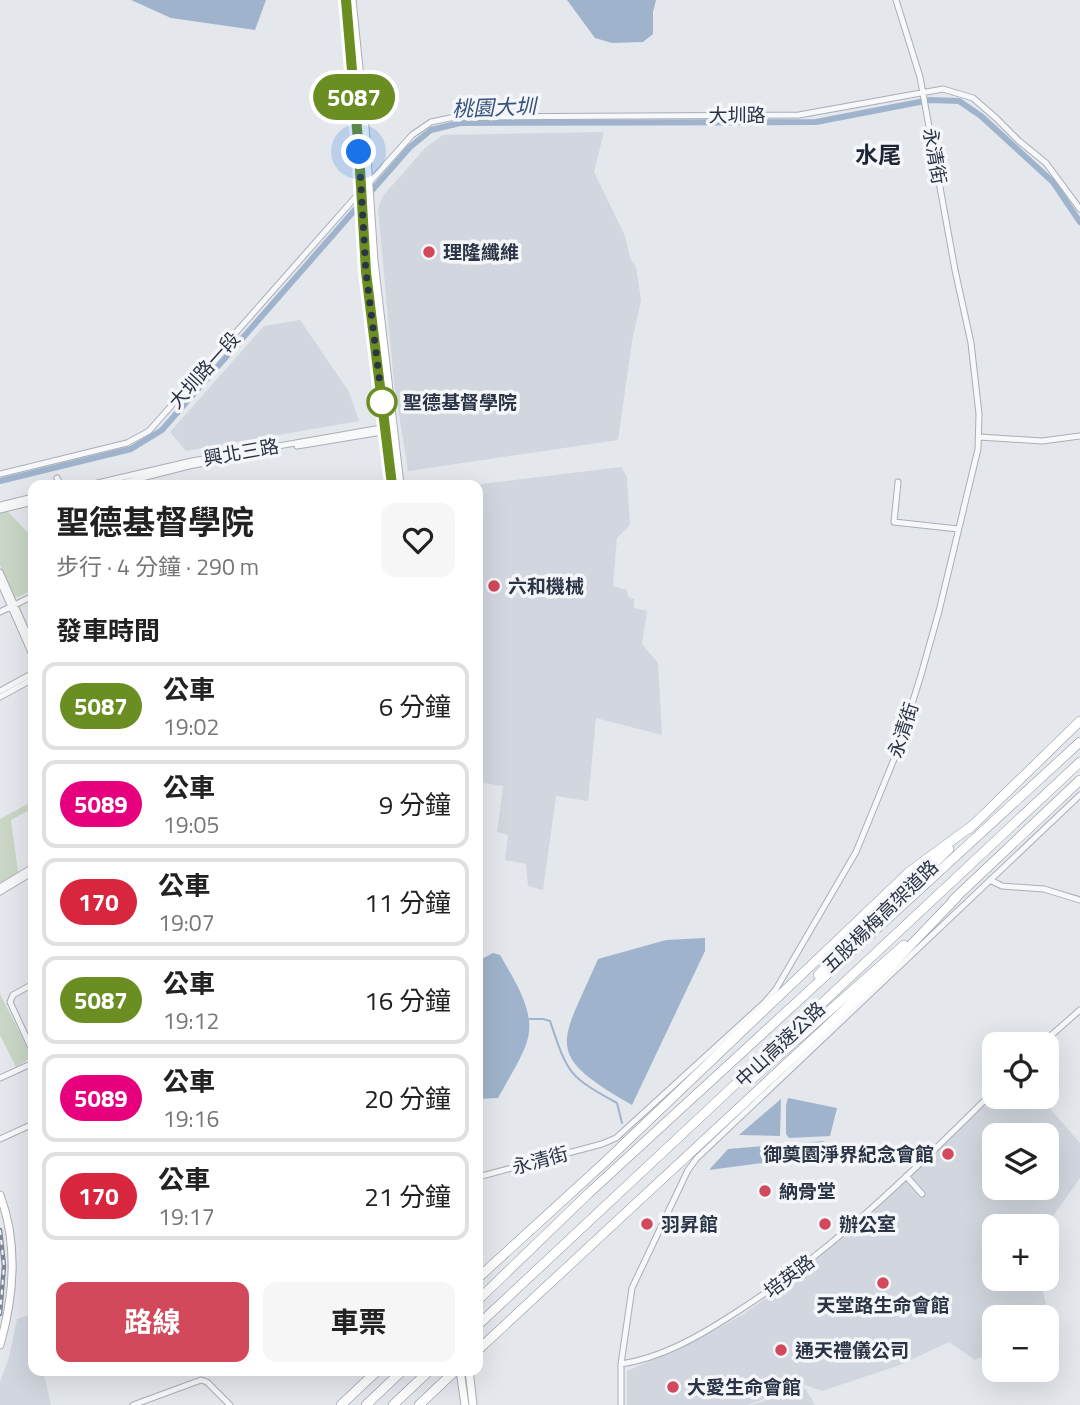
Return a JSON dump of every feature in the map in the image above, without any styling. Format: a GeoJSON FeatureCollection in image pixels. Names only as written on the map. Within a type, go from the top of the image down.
{"type":"FeatureCollection","features":[{"type":"Feature","properties":{"kind":"highway","name":"五股楊梅高架道路"},"geometry":{"type":"LineString","coordinates":[[679,1111],[1080,721]]}},
{"type":"Feature","properties":{"kind":"highway","name":"中山高速公路"},"geometry":{"type":"LineString","coordinates":[[483,1295],[1080,742]]}},
{"type":"Feature","properties":{"kind":"highway","name":"中山高速公路"},"geometry":{"type":"LineString","coordinates":[[483,1320],[1080,762]]}},
{"type":"Feature","properties":{"kind":"highway","name":"五股楊梅高架道路"},"geometry":{"type":"LineString","coordinates":[[665,1153],[829,1013],[1080,780]]}},
{"type":"Feature","properties":{"kind":"highway"},"geometry":{"type":"LineString","coordinates":[[483,1273],[606,1162],[909,872],[973,825]]}},
{"type":"Feature","properties":{"kind":"highway"},"geometry":{"type":"LineString","coordinates":[[483,1345],[882,975],[957,897]]}},
{"type":"Feature","properties":{"kind":"highway"},"geometry":{"type":"LineString","coordinates":[[341,1405],[372,1376]]}},
{"type":"Feature","properties":{"kind":"highway"},"geometry":{"type":"LineString","coordinates":[[366,1405],[397,1376]]}},
{"type":"Feature","properties":{"kind":"highway"},"geometry":{"type":"LineString","coordinates":[[393,1405],[424,1376]]}},
{"type":"Feature","properties":{"kind":"highway"},"geometry":{"type":"LineString","coordinates":[[419,1405],[451,1376]]}},
{"type":"Feature","properties":{"kind":"main road"},"geometry":{"type":"LineString","coordinates":[[345,0],[366,272],[388,429],[399,480]]}},
{"type":"Feature","properties":{"kind":"main road"},"geometry":{"type":"LineString","coordinates":[[352,0],[372,209],[392,480]]}},
{"type":"Feature","properties":{"kind":"main road"},"geometry":{"type":"LineString","coordinates":[[0,1195],[10,1237],[12,1278],[7,1318],[0,1345]]}},
{"type":"Feature","properties":{"kind":"main road"},"geometry":{"type":"LineString","coordinates":[[456,1376],[465,1405]]}},
{"type":"Feature","properties":{"kind":"main road"},"geometry":{"type":"LineString","coordinates":[[470,1376],[473,1405]]}},
{"type":"Feature","properties":{"kind":"street","name":"永清街"},"geometry":{"type":"LineString","coordinates":[[483,1176],[616,1138],[765,1002],[776,989],[837,887],[881,795],[939,611],[979,437],[971,343],[923,93],[911,43],[896,0]]}},
{"type":"Feature","properties":{"kind":"street","name":"大圳路"},"geometry":{"type":"LineString","coordinates":[[369,183],[412,135],[430,122],[456,117],[799,115],[943,89],[973,98],[1046,163],[1080,208]]}},
{"type":"Feature","properties":{"kind":"street","name":"大圳路一段"},"geometry":{"type":"LineString","coordinates":[[0,474],[127,443],[149,431],[360,192]]}},
{"type":"Feature","properties":{"kind":"street","name":"興北三路"},"geometry":{"type":"LineString","coordinates":[[128,480],[192,461],[388,429]]}},
{"type":"Feature","properties":{"kind":"street"},"geometry":{"type":"LineString","coordinates":[[979,437],[1042,441],[1080,436]]}},
{"type":"Feature","properties":{"kind":"street"},"geometry":{"type":"LineString","coordinates":[[898,482],[894,522],[958,529]]}},
{"type":"Feature","properties":{"kind":"street"},"geometry":{"type":"LineString","coordinates":[[0,508],[28,501]]}},
{"type":"Feature","properties":{"kind":"street"},"geometry":{"type":"LineString","coordinates":[[0,572],[28,645]]}},
{"type":"Feature","properties":{"kind":"street"},"geometry":{"type":"LineString","coordinates":[[0,582],[28,636]]}},
{"type":"Feature","properties":{"kind":"street"},"geometry":{"type":"LineString","coordinates":[[0,612],[28,598]]}},
{"type":"Feature","properties":{"kind":"street"},"geometry":{"type":"LineString","coordinates":[[0,691],[28,676]]}},
{"type":"Feature","properties":{"kind":"street"},"geometry":{"type":"LineString","coordinates":[[0,697],[28,682]]}},
{"type":"Feature","properties":{"kind":"street"},"geometry":{"type":"LineString","coordinates":[[621,1405],[621,1364],[635,1279],[688,1170],[704,1150],[1080,795]]}},
{"type":"Feature","properties":{"kind":"street"},"geometry":{"type":"LineString","coordinates":[[0,890],[28,872]]}},
{"type":"Feature","properties":{"kind":"street"},"geometry":{"type":"LineString","coordinates":[[990,880],[1002,886],[1044,889],[1080,900]]}},
{"type":"Feature","properties":{"kind":"street"},"geometry":{"type":"LineString","coordinates":[[28,987],[13,995],[10,1002],[28,1041]]}},
{"type":"Feature","properties":{"kind":"street"},"geometry":{"type":"LineString","coordinates":[[1055,1032],[1080,1010]]}},
{"type":"Feature","properties":{"kind":"street"},"geometry":{"type":"LineString","coordinates":[[0,1078],[28,1065]]}},
{"type":"Feature","properties":{"kind":"street","name":"培英路"},"geometry":{"type":"LineString","coordinates":[[621,1364],[645,1360],[679,1345],[712,1328],[770,1291],[844,1232],[982,1102]]}},
{"type":"Feature","properties":{"kind":"street"},"geometry":{"type":"LineString","coordinates":[[0,1139],[28,1126]]}},
{"type":"Feature","properties":{"kind":"street"},"geometry":{"type":"LineString","coordinates":[[906,1175],[922,1194]]}},
{"type":"Feature","properties":{"kind":"street"},"geometry":{"type":"LineString","coordinates":[[133,1405],[201,1380],[206,1381],[230,1405]]}},
{"type":"Feature","properties":{"kind":"shaded area"},"geometry":{"type":"Polygon","coordinates":[[[604,132],[594,172],[625,236],[630,258],[636,267],[641,300],[632,341],[618,440],[408,471],[394,383],[378,208],[383,196],[425,148],[443,135],[604,132]]]}},
{"type":"Feature","properties":{"kind":"shaded area","name":"聖德基督學院"},"geometry":{"type":"Polygon","coordinates":[[[300,320],[349,392],[359,421],[186,451],[170,432],[264,326],[300,320]]]}},
{"type":"Feature","properties":{"kind":"shaded area"},"geometry":{"type":"Polygon","coordinates":[[[621,467],[627,477],[630,525],[617,538],[613,586],[627,590],[628,597],[634,599],[634,608],[647,611],[642,644],[658,663],[662,735],[596,718],[588,801],[556,796],[543,890],[528,886],[526,864],[505,860],[508,835],[497,832],[503,786],[483,783],[483,484],[621,467]]]}},
{"type":"Feature","properties":{"kind":"shaded area"},"geometry":{"type":"Polygon","coordinates":[[[982,1106],[982,1109],[1050,1109],[1080,1143],[1080,1178],[1054,1214],[982,1214],[982,1291],[1043,1291],[1046,1305],[982,1305],[982,1356],[975,1360],[949,1342],[900,1365],[822,1391],[805,1385],[747,1405],[627,1405],[627,1371],[699,1339],[742,1315],[776,1291],[858,1223],[982,1106]]]}},
{"type":"Feature","properties":{"kind":"shaded area"},"geometry":{"type":"Polygon","coordinates":[[[28,1316],[28,1376],[44,1376],[51,1405],[0,1405],[0,1382],[9,1357],[17,1319],[28,1316]]]}},
{"type":"Feature","properties":{"kind":"shaded area"},"geometry":{"type":"Polygon","coordinates":[[[805,1388],[815,1405],[751,1405],[805,1388]]]}},
{"type":"Feature","properties":{"kind":"green space"},"geometry":{"type":"Polygon","coordinates":[[[7,511],[28,533],[28,592],[18,597],[14,596],[0,565],[0,513],[7,511]]]}},
{"type":"Feature","properties":{"kind":"green space"},"geometry":{"type":"Polygon","coordinates":[[[28,804],[28,811],[11,820],[18,872],[0,884],[0,819],[28,804]]]}},
{"type":"Feature","properties":{"kind":"green space"},"geometry":{"type":"Polygon","coordinates":[[[0,994],[28,1049],[28,1060],[16,1067],[0,1035],[0,994]]]}},
{"type":"Feature","properties":{"kind":"water"},"geometry":{"type":"Polygon","coordinates":[[[131,0],[266,0],[255,30],[171,18],[131,0]]]}},
{"type":"Feature","properties":{"kind":"water"},"geometry":{"type":"Polygon","coordinates":[[[567,0],[656,0],[653,34],[643,42],[612,43],[595,38],[567,0]]]}},
{"type":"Feature","properties":{"kind":"water"},"geometry":{"type":"Polygon","coordinates":[[[705,938],[705,951],[632,1105],[583,1072],[571,1059],[567,1045],[575,1011],[598,959],[666,940],[705,938]]]}},
{"type":"Feature","properties":{"kind":"water"},"geometry":{"type":"Polygon","coordinates":[[[493,953],[500,955],[526,1005],[528,1016],[528,1038],[523,1052],[498,1098],[483,1099],[483,958],[493,953]]]}},
{"type":"Feature","properties":{"kind":"water"},"geometry":{"type":"Polygon","coordinates":[[[788,1098],[837,1108],[830,1136],[789,1138],[786,1134],[788,1098]]]}},
{"type":"Feature","properties":{"kind":"water"},"geometry":{"type":"Polygon","coordinates":[[[781,1099],[780,1136],[739,1135],[781,1099]]]}},
{"type":"Feature","properties":{"kind":"water"},"geometry":{"type":"Polygon","coordinates":[[[824,1141],[822,1155],[709,1170],[728,1149],[824,1141]]]}},
{"type":"Feature","properties":{"kind":"waterway","name":"桃園大圳"},"geometry":{"type":"LineString","coordinates":[[0,481],[131,449],[162,430],[410,147],[431,130],[460,123],[816,122],[930,100],[959,101],[981,116],[1053,182],[1080,222]]}},
{"type":"Feature","properties":{"kind":"waterway"},"geometry":{"type":"LineString","coordinates":[[529,1019],[550,1021],[561,1052],[572,1072],[588,1086],[617,1103],[622,1123]]}},
{"type":"Feature","properties":{"kind":"railway"},"geometry":{"type":"LineString","coordinates":[[0,1230],[4,1266],[0,1314]]}},
{"type":"Feature","properties":{"kind":"bus line","name":"5087"},"geometry":{"type":"LineString","coordinates":[[346,0],[366,272],[391,480]]}},
{"type":"Feature","properties":{"kind":"place","name":"理隆纖維"},"geometry":{"type":"Point","coordinates":[429,252]}},
{"type":"Feature","properties":{"kind":"place","name":"聖德基督學院"},"geometry":{"type":"Point","coordinates":[382,402]}},
{"type":"Feature","properties":{"kind":"place","name":"六和機械"},"geometry":{"type":"Point","coordinates":[494,586]}},
{"type":"Feature","properties":{"kind":"place","name":"御奠園淨界紀念會館"},"geometry":{"type":"Point","coordinates":[948,1154]}},
{"type":"Feature","properties":{"kind":"place","name":"納骨堂"},"geometry":{"type":"Point","coordinates":[765,1191]}},
{"type":"Feature","properties":{"kind":"place","name":"羽昇館"},"geometry":{"type":"Point","coordinates":[647,1224]}},
{"type":"Feature","properties":{"kind":"place","name":"辦公室"},"geometry":{"type":"Point","coordinates":[825,1224]}},
{"type":"Feature","properties":{"kind":"place","name":"天堂路生命會館"},"geometry":{"type":"Point","coordinates":[883,1283]}},
{"type":"Feature","properties":{"kind":"place","name":"通天禮儀公司"},"geometry":{"type":"Point","coordinates":[781,1350]}},
{"type":"Feature","properties":{"kind":"place","name":"大愛生命會館"},"geometry":{"type":"Point","coordinates":[673,1387]}},
{"type":"Feature","properties":{"kind":"district","name":"水尾"},"geometry":{"type":"Point","coordinates":[878,155]}},
{"type":"Feature","properties":{"kind":"route"},"geometry":{"type":"LineString","coordinates":[[359,152],[366,272],[383,408],[382,402]]}}]}
